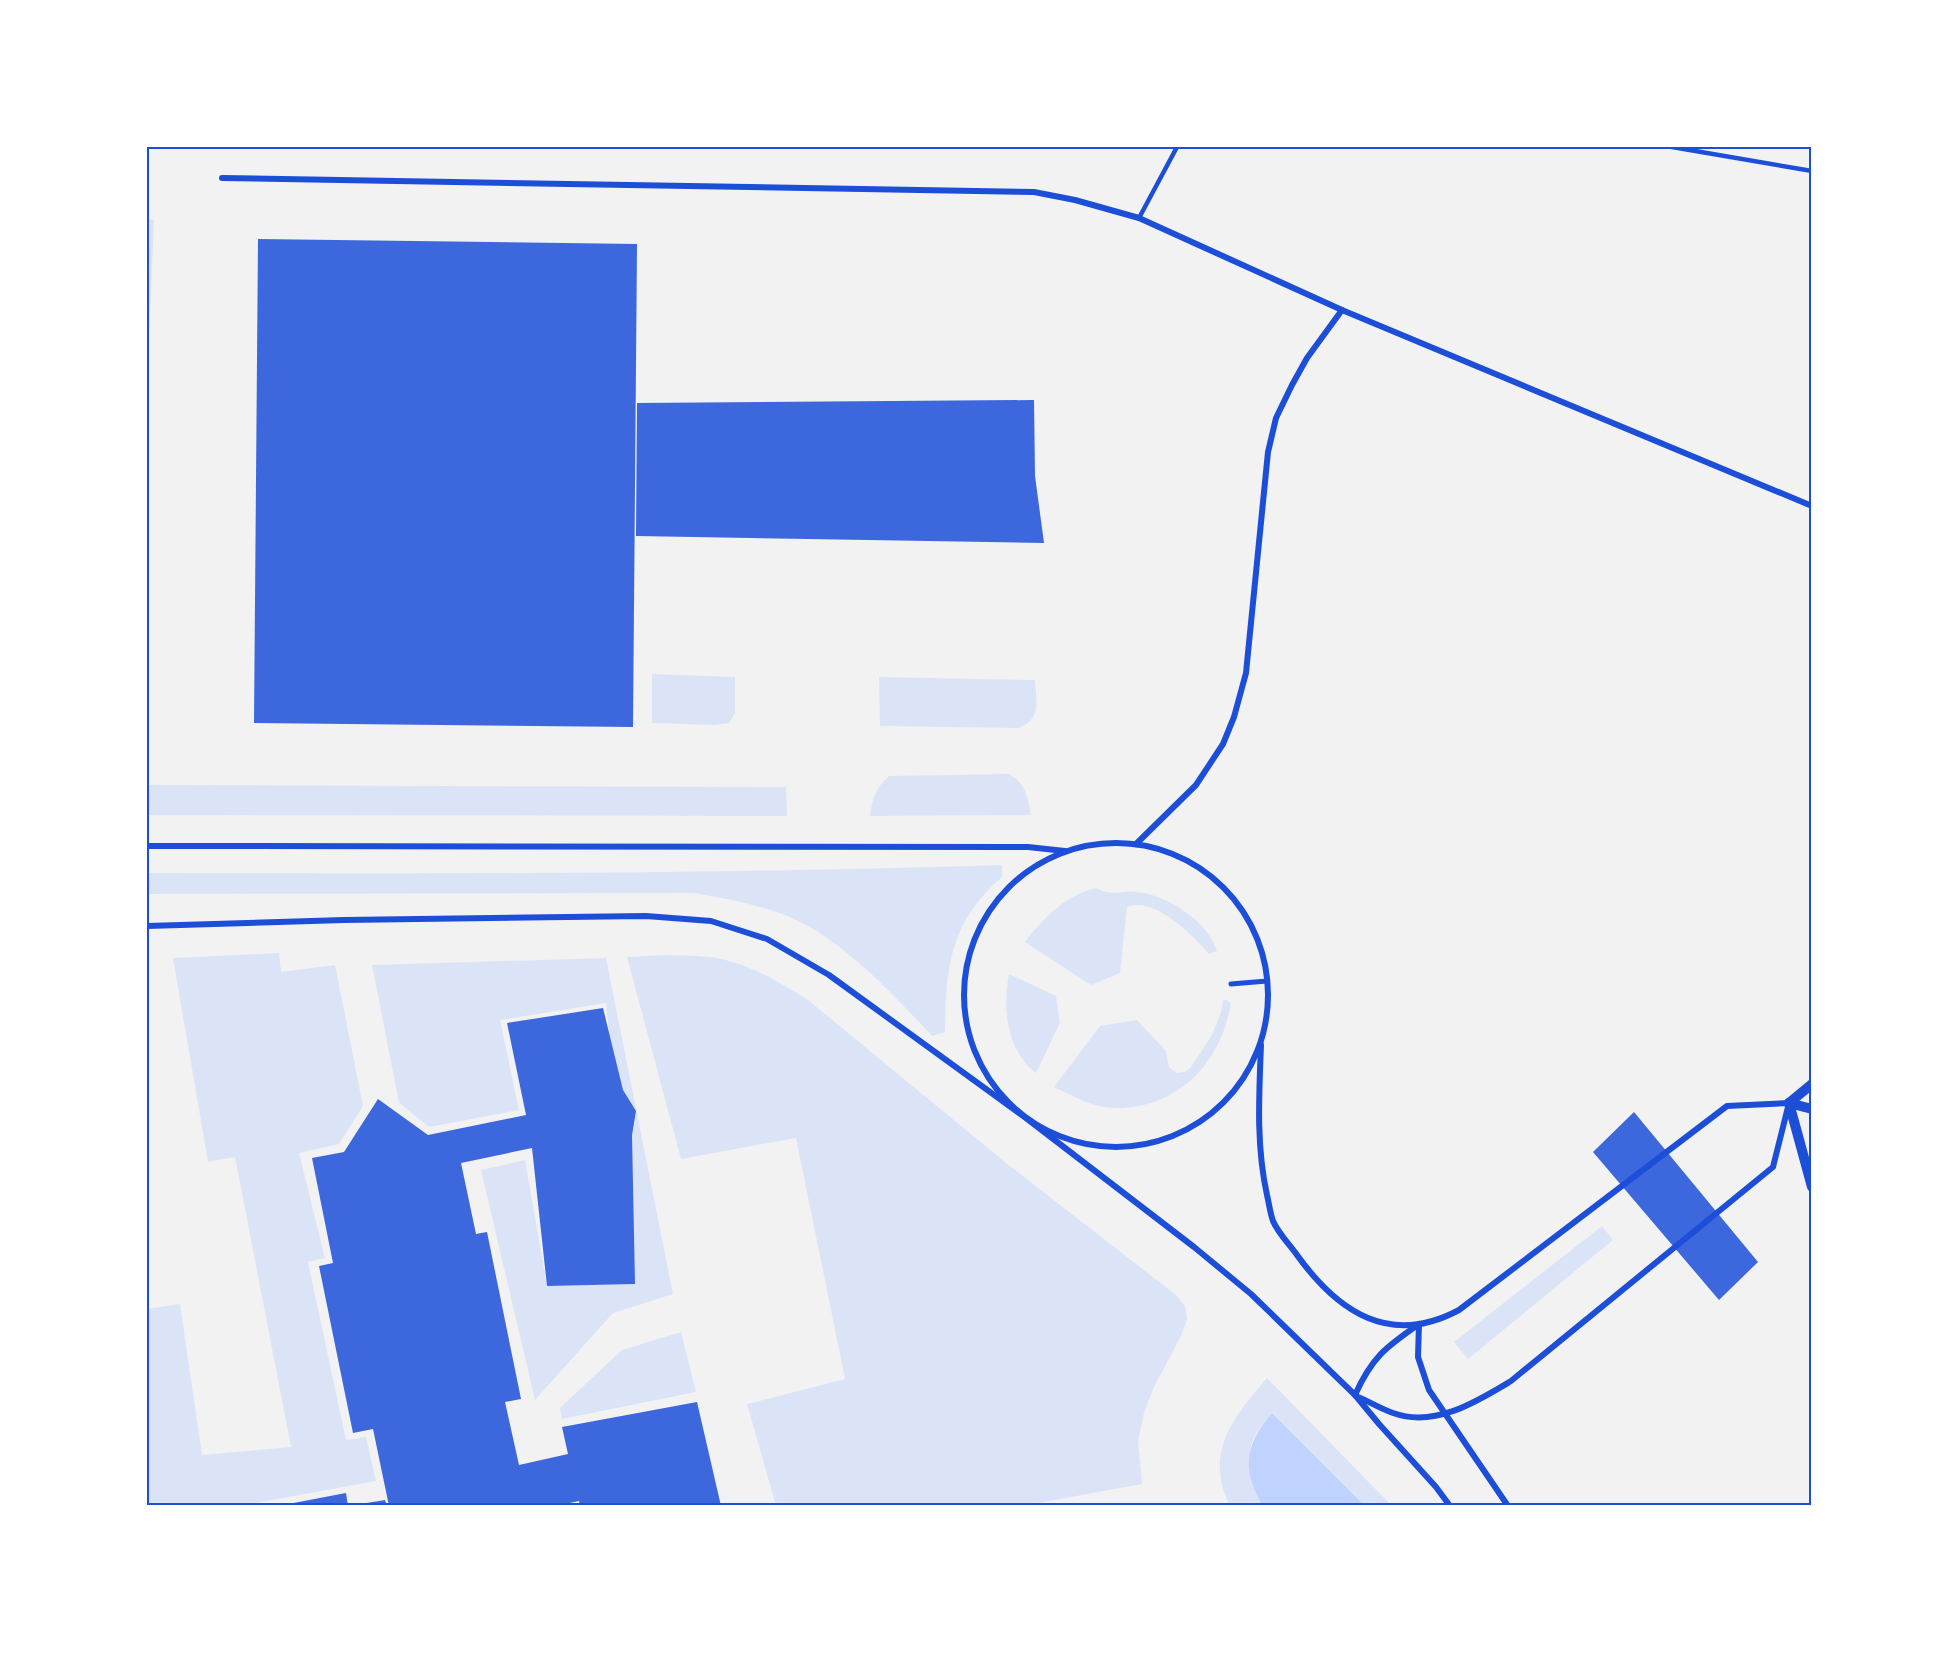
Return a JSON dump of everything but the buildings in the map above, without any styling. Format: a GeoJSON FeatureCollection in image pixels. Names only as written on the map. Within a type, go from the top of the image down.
{"type":"FeatureCollection","features":[{"type":"Feature","properties":{"kind":"street"},"geometry":{"type":"LineString","coordinates":[[222,178],[1034,192],[1075,200],[1139,218],[1342,310],[1812,506]]}},
{"type":"Feature","properties":{"kind":"street"},"geometry":{"type":"LineString","coordinates":[[1136,844],[1196,785],[1223,744],[1234,717],[1246,673],[1269,452],[1276,418],[1307,358],[1342,310]]}},
{"type":"Feature","properties":{"kind":"street"},"geometry":{"type":"LineString","coordinates":[[1261,1045],[1241,1084],[1210,1116],[1166,1140],[1118,1148],[1069,1140],[1026,1118],[992,1084],[971,1042],[964,996],[970,949],[992,907],[1024,873],[1066,851],[1089,845],[1136,844],[1182,858],[1219,882],[1247,917],[1264,957],[1269,1002],[1261,1045],[1258,1119],[1262,1169],[1274,1223],[1311,1275],[1349,1310],[1384,1324],[1419,1324],[1459,1310],[1727,1106],[1789,1103],[1812,1108]]}},
{"type":"Feature","properties":{"kind":"street"},"geometry":{"type":"LineString","coordinates":[[147,846],[1028,847],[1066,851]]}},
{"type":"Feature","properties":{"kind":"street"},"geometry":{"type":"LineString","coordinates":[[147,926],[344,920],[646,916],[711,921],[767,939],[829,975],[1026,1118],[1185,1240],[1251,1294],[1355,1395],[1450,1506]]}},
{"type":"Feature","properties":{"kind":"street"},"geometry":{"type":"LineString","coordinates":[[1231,984],[1267,981]]}},
{"type":"Feature","properties":{"kind":"street"},"geometry":{"type":"LineString","coordinates":[[1355,1395],[1394,1413],[1419,1417],[1444,1414],[1477,1402],[1511,1381],[1773,1167],[1789,1103],[1812,1084]]}},
{"type":"Feature","properties":{"kind":"street"},"geometry":{"type":"LineString","coordinates":[[1789,1103],[1812,1187]]}},
{"type":"Feature","properties":{"kind":"street"},"geometry":{"type":"LineString","coordinates":[[1355,1395],[1366,1370],[1388,1346],[1419,1324]]}},
{"type":"Feature","properties":{"kind":"street"},"geometry":{"type":"LineString","coordinates":[[1419,1324],[1418,1357],[1429,1390],[1508,1506]]}},
{"type":"Feature","properties":{"kind":"lane"},"geometry":{"type":"LineString","coordinates":[[1139,218],[1177,147]]}},
{"type":"Feature","properties":{"kind":"lane"},"geometry":{"type":"LineString","coordinates":[[1672,147],[1812,171]]}},
{"type":"Feature","properties":{"kind":"shaded area"},"geometry":{"type":"Polygon","coordinates":[[[147,219],[154,220],[147,379],[147,219]]]}},
{"type":"Feature","properties":{"kind":"shaded area"},"geometry":{"type":"Polygon","coordinates":[[[652,674],[735,677],[735,713],[729,723],[715,725],[652,723],[652,674]]]}},
{"type":"Feature","properties":{"kind":"shaded area"},"geometry":{"type":"Polygon","coordinates":[[[879,677],[1035,680],[1036,709],[1031,720],[1018,728],[880,726],[879,677]]]}},
{"type":"Feature","properties":{"kind":"shaded area"},"geometry":{"type":"Polygon","coordinates":[[[1008,774],[1022,786],[1027,796],[1031,815],[870,816],[875,794],[889,776],[1008,774]]]}},
{"type":"Feature","properties":{"kind":"shaded area"},"geometry":{"type":"Polygon","coordinates":[[[147,785],[786,787],[787,816],[147,815],[147,785]]]}},
{"type":"Feature","properties":{"kind":"shaded area"},"geometry":{"type":"Polygon","coordinates":[[[1002,865],[1002,877],[971,911],[961,928],[950,966],[945,1032],[932,1036],[867,970],[830,940],[811,928],[769,909],[694,893],[147,894],[147,873],[574,873],[1002,865]]]}},
{"type":"Feature","properties":{"kind":"shaded area"},"geometry":{"type":"Polygon","coordinates":[[[1096,888],[1107,892],[1149,894],[1173,904],[1196,920],[1212,940],[1217,951],[1209,954],[1183,928],[1161,912],[1138,905],[1127,907],[1120,973],[1091,985],[1025,942],[1039,924],[1065,902],[1096,888]]]}},
{"type":"Feature","properties":{"kind":"shaded area"},"geometry":{"type":"Polygon","coordinates":[[[279,953],[281,972],[335,965],[363,1106],[339,1144],[299,1153],[325,1258],[308,1262],[346,1440],[366,1437],[376,1481],[239,1506],[147,1506],[147,1309],[180,1304],[202,1455],[291,1447],[235,1157],[208,1162],[173,958],[279,953]]]}},
{"type":"Feature","properties":{"kind":"shaded area"},"geometry":{"type":"Polygon","coordinates":[[[665,955],[710,957],[729,961],[775,980],[808,1000],[1006,1163],[1176,1295],[1185,1306],[1187,1319],[1144,1413],[1138,1441],[1142,1484],[1022,1506],[776,1506],[747,1404],[845,1379],[796,1138],[681,1159],[627,957],[665,955]]]}},
{"type":"Feature","properties":{"kind":"shaded area"},"geometry":{"type":"Polygon","coordinates":[[[606,958],[673,1294],[613,1313],[535,1400],[481,1170],[525,1160],[547,1286],[635,1284],[606,1003],[500,1020],[519,1110],[429,1127],[399,1103],[372,965],[606,958]]]}},
{"type":"Feature","properties":{"kind":"shaded area"},"geometry":{"type":"Polygon","coordinates":[[[1009,974],[1056,996],[1060,1023],[1036,1073],[1019,1053],[1009,1028],[1006,1001],[1009,974]]]}},
{"type":"Feature","properties":{"kind":"shaded area"},"geometry":{"type":"Polygon","coordinates":[[[1223,1000],[1231,1003],[1218,1045],[1207,1063],[1177,1091],[1138,1106],[1115,1108],[1091,1104],[1054,1087],[1100,1026],[1137,1020],[1166,1051],[1169,1067],[1176,1073],[1185,1072],[1212,1035],[1223,1000]]]}},
{"type":"Feature","properties":{"kind":"shaded area"},"geometry":{"type":"Polygon","coordinates":[[[1602,1226],[1613,1240],[1468,1359],[1454,1342],[1602,1226]]]}},
{"type":"Feature","properties":{"kind":"shaded area"},"geometry":{"type":"Polygon","coordinates":[[[681,1332],[696,1392],[562,1419],[560,1408],[622,1350],[681,1332]]]}},
{"type":"Feature","properties":{"kind":"shaded area"},"geometry":{"type":"Polygon","coordinates":[[[1267,1378],[1392,1506],[1365,1506],[1272,1413],[1256,1434],[1250,1456],[1254,1483],[1263,1506],[1230,1506],[1222,1487],[1221,1452],[1234,1421],[1267,1378]]]}},
{"type":"Feature","properties":{"kind":"water"},"geometry":{"type":"Polygon","coordinates":[[[1272,1413],[1365,1506],[1263,1506],[1251,1481],[1249,1458],[1256,1436],[1272,1413]]]}}]}
